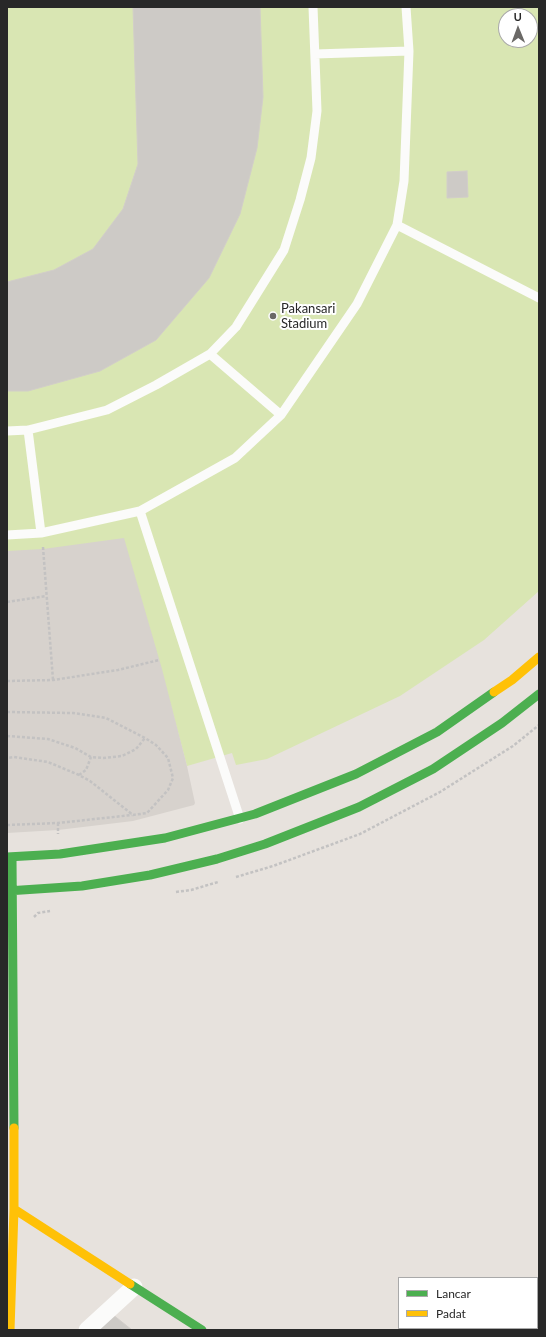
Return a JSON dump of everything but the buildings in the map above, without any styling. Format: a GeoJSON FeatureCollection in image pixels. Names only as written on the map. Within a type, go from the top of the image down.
{"type":"FeatureCollection","features":[{"type":"Feature","properties":{"kind":"main road"},"geometry":{"type":"LineString","coordinates":[[10,1330],[14,1209],[9,857],[60,854],[165,838],[255,814],[356,774],[437,732],[512,680],[539,657]]}},
{"type":"Feature","properties":{"kind":"main road"},"geometry":{"type":"LineString","coordinates":[[10,891],[82,886],[150,875],[217,859],[265,844],[359,807],[433,768],[502,723],[539,694]]}},
{"type":"Feature","properties":{"kind":"main road"},"geometry":{"type":"LineString","coordinates":[[14,1209],[202,1330]]}},
{"type":"Feature","properties":{"kind":"street"},"geometry":{"type":"LineString","coordinates":[[87,1330],[134,1286]]}},
{"type":"Feature","properties":{"kind":"lane"},"geometry":{"type":"LineString","coordinates":[[7,431],[28,430],[106,410],[156,385],[210,354],[236,327],[284,250],[300,200],[311,158],[317,111],[313,7]]}},
{"type":"Feature","properties":{"kind":"lane"},"geometry":{"type":"LineString","coordinates":[[7,535],[41,534],[140,511],[235,458],[281,415],[357,304],[397,225],[404,181],[409,51],[406,7]]}},
{"type":"Feature","properties":{"kind":"lane"},"geometry":{"type":"LineString","coordinates":[[314,54],[409,51]]}},
{"type":"Feature","properties":{"kind":"lane"},"geometry":{"type":"LineString","coordinates":[[397,225],[539,298]]}},
{"type":"Feature","properties":{"kind":"lane"},"geometry":{"type":"LineString","coordinates":[[210,354],[281,415]]}},
{"type":"Feature","properties":{"kind":"lane"},"geometry":{"type":"LineString","coordinates":[[28,430],[41,534]]}},
{"type":"Feature","properties":{"kind":"lane"},"geometry":{"type":"LineString","coordinates":[[140,511],[240,818]]}},
{"type":"Feature","properties":{"kind":"path"},"geometry":{"type":"LineString","coordinates":[[41,534],[53,680]]}},
{"type":"Feature","properties":{"kind":"path"},"geometry":{"type":"LineString","coordinates":[[7,602],[46,596]]}},
{"type":"Feature","properties":{"kind":"path"},"geometry":{"type":"LineString","coordinates":[[7,681],[53,680],[118,670],[159,660]]}},
{"type":"Feature","properties":{"kind":"path"},"geometry":{"type":"LineString","coordinates":[[7,712],[73,713],[106,718],[156,745],[168,758],[173,778],[168,790],[147,813],[58,823],[7,825]]}},
{"type":"Feature","properties":{"kind":"path"},"geometry":{"type":"LineString","coordinates":[[236,877],[273,866],[360,834],[440,792],[513,746],[539,725]]}},
{"type":"Feature","properties":{"kind":"path"},"geometry":{"type":"LineString","coordinates":[[7,736],[48,739],[75,748],[91,757],[103,758],[122,756],[136,749],[145,738]]}},
{"type":"Feature","properties":{"kind":"path"},"geometry":{"type":"LineString","coordinates":[[7,758],[14,757],[48,762],[79,775],[90,781],[132,814]]}},
{"type":"Feature","properties":{"kind":"path"},"geometry":{"type":"LineString","coordinates":[[79,775],[86,770],[91,757]]}},
{"type":"Feature","properties":{"kind":"path"},"geometry":{"type":"LineString","coordinates":[[176,892],[191,890],[221,881]]}},
{"type":"Feature","properties":{"kind":"path"},"geometry":{"type":"LineString","coordinates":[[33,921],[34,916],[38,913],[53,910]]}},
{"type":"Feature","properties":{"kind":"green space","name":"Pakansari Stadium"},"geometry":{"type":"Polygon","coordinates":[[[7,7],[539,7],[539,591],[484,640],[400,696],[267,759],[236,765],[232,753],[187,766],[161,669],[7,689],[7,7]]]}},
{"type":"Feature","properties":{"kind":"shaded area"},"geometry":{"type":"Polygon","coordinates":[[[124,538],[162,669],[195,803],[194,805],[133,821],[58,830],[7,833],[7,551],[43,549],[124,538]]]}},
{"type":"Feature","properties":{"kind":"traffic: fast"},"geometry":{"type":"LineString","coordinates":[[7,857],[60,854],[165,838],[255,814],[356,774],[437,732],[494,692]]}},
{"type":"Feature","properties":{"kind":"traffic: fast"},"geometry":{"type":"LineString","coordinates":[[7,891],[82,886],[150,875],[217,859],[265,844],[359,807],[433,769],[502,723],[539,694]]}},
{"type":"Feature","properties":{"kind":"traffic: fast"},"geometry":{"type":"LineString","coordinates":[[12,857],[14,1128]]}},
{"type":"Feature","properties":{"kind":"traffic: fast"},"geometry":{"type":"LineString","coordinates":[[130,1284],[202,1330]]}},
{"type":"Feature","properties":{"kind":"traffic: slow"},"geometry":{"type":"LineString","coordinates":[[494,692],[512,680],[539,657]]}},
{"type":"Feature","properties":{"kind":"traffic: slow"},"geometry":{"type":"LineString","coordinates":[[10,1330],[14,1209],[14,1128]]}},
{"type":"Feature","properties":{"kind":"traffic: slow"},"geometry":{"type":"LineString","coordinates":[[14,1209],[130,1284]]}},
{"type":"Feature","properties":{"kind":"place","name":"Pakansari Stadium"},"geometry":{"type":"Point","coordinates":[273,316]}}]}
